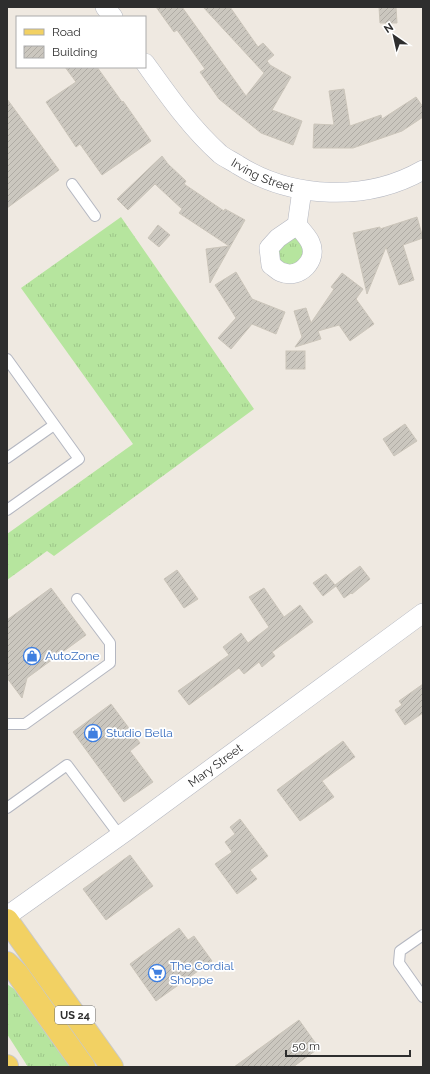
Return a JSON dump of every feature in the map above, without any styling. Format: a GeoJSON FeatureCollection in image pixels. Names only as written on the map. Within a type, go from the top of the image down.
{"type":"FeatureCollection","features":[{"type":"Feature","properties":{"kind":"main road","name":"US 24"},"geometry":{"type":"LineString","coordinates":[[7,920],[112,1067]]}},
{"type":"Feature","properties":{"kind":"main road"},"geometry":{"type":"LineString","coordinates":[[7,963],[17,973],[84,1067]]}},
{"type":"Feature","properties":{"kind":"street"},"geometry":{"type":"LineString","coordinates":[[106,7],[112,16]]}},
{"type":"Feature","properties":{"kind":"street","name":"Irving Street"},"geometry":{"type":"LineString","coordinates":[[146,64],[180,112],[221,155],[246,170],[275,183],[302,190],[331,192],[362,190],[387,185],[423,170]]}},
{"type":"Feature","properties":{"kind":"street"},"geometry":{"type":"LineString","coordinates":[[296,225],[302,190]]}},
{"type":"Feature","properties":{"kind":"street","name":"Mary Street"},"geometry":{"type":"LineString","coordinates":[[7,916],[120,836],[423,613]]}},
{"type":"Feature","properties":{"kind":"lane"},"geometry":{"type":"LineString","coordinates":[[72,184],[95,216]]}},
{"type":"Feature","properties":{"kind":"lane"},"geometry":{"type":"LineString","coordinates":[[7,359],[79,459],[7,510]]}},
{"type":"Feature","properties":{"kind":"lane"},"geometry":{"type":"LineString","coordinates":[[7,458],[54,425]]}},
{"type":"Feature","properties":{"kind":"lane"},"geometry":{"type":"LineString","coordinates":[[7,724],[25,724],[110,663],[110,643],[77,598]]}},
{"type":"Feature","properties":{"kind":"lane"},"geometry":{"type":"LineString","coordinates":[[7,808],[67,765],[120,836]]}},
{"type":"Feature","properties":{"kind":"lane"},"geometry":{"type":"LineString","coordinates":[[423,935],[400,951],[399,963],[423,997]]}},
{"type":"Feature","properties":{"kind":"green space"},"geometry":{"type":"Polygon","coordinates":[[[121,217],[254,409],[54,556],[47,551],[7,580],[7,534],[133,444],[21,288],[121,217]]]}},
{"type":"Feature","properties":{"kind":"green space"},"geometry":{"type":"Polygon","coordinates":[[[292,234],[300,239],[306,255],[289,269],[277,260],[278,246],[292,234]]]}},
{"type":"Feature","properties":{"kind":"green space"},"geometry":{"type":"Polygon","coordinates":[[[7,984],[19,994],[76,1067],[28,1067],[7,1034],[7,984]]]}},
{"type":"Feature","properties":{"kind":"building"},"geometry":{"type":"Polygon","coordinates":[[[156,7],[182,7],[246,96],[264,73],[203,7],[230,7],[258,47],[263,43],[274,55],[267,61],[270,65],[291,77],[272,110],[302,121],[293,145],[261,133],[219,99],[200,72],[205,69],[177,30],[174,32],[156,7]]]}},
{"type":"Feature","properties":{"kind":"building"},"geometry":{"type":"Polygon","coordinates":[[[379,7],[396,7],[397,23],[380,23],[379,7]]]}},
{"type":"Feature","properties":{"kind":"building"},"geometry":{"type":"Polygon","coordinates":[[[66,68],[98,68],[151,141],[102,175],[80,144],[76,147],[46,102],[76,82],[66,68]]]}},
{"type":"Feature","properties":{"kind":"building"},"geometry":{"type":"Polygon","coordinates":[[[344,89],[350,126],[381,115],[382,119],[416,97],[423,107],[423,117],[402,131],[353,148],[313,148],[314,124],[334,125],[329,91],[344,89]]]}},
{"type":"Feature","properties":{"kind":"building"},"geometry":{"type":"Polygon","coordinates":[[[7,99],[59,170],[7,208],[7,99]]]}},
{"type":"Feature","properties":{"kind":"building"},"geometry":{"type":"Polygon","coordinates":[[[162,156],[168,164],[186,181],[184,184],[224,211],[225,209],[245,220],[210,283],[206,249],[229,246],[179,213],[182,209],[155,184],[128,210],[117,199],[162,156]]]}},
{"type":"Feature","properties":{"kind":"building"},"geometry":{"type":"Polygon","coordinates":[[[417,217],[423,238],[403,245],[414,280],[399,285],[386,247],[367,294],[353,233],[380,227],[380,229],[417,217]]]}},
{"type":"Feature","properties":{"kind":"building"},"geometry":{"type":"Polygon","coordinates":[[[158,225],[170,235],[159,247],[148,238],[158,225]]]}},
{"type":"Feature","properties":{"kind":"building"},"geometry":{"type":"Polygon","coordinates":[[[236,272],[252,299],[285,312],[276,334],[252,324],[231,349],[218,338],[236,318],[215,285],[236,272]]]}},
{"type":"Feature","properties":{"kind":"building"},"geometry":{"type":"Polygon","coordinates":[[[342,273],[363,289],[356,299],[374,324],[350,341],[339,325],[318,331],[321,339],[295,347],[302,337],[294,311],[306,308],[311,323],[334,289],[331,287],[342,273]]]}},
{"type":"Feature","properties":{"kind":"building"},"geometry":{"type":"Polygon","coordinates":[[[286,351],[305,351],[305,369],[286,369],[286,351]]]}},
{"type":"Feature","properties":{"kind":"building"},"geometry":{"type":"Polygon","coordinates":[[[405,424],[417,441],[394,456],[383,439],[405,424]]]}},
{"type":"Feature","properties":{"kind":"building"},"geometry":{"type":"Polygon","coordinates":[[[360,566],[370,579],[352,594],[351,593],[344,598],[336,586],[323,596],[313,583],[326,574],[335,585],[360,566]]]}},
{"type":"Feature","properties":{"kind":"building"},"geometry":{"type":"Polygon","coordinates":[[[177,570],[198,599],[184,608],[164,579],[177,570]]]}},
{"type":"Feature","properties":{"kind":"building","name":"AutoZone"},"geometry":{"type":"Polygon","coordinates":[[[51,588],[86,635],[27,678],[22,698],[7,678],[7,620],[51,588]]]}},
{"type":"Feature","properties":{"kind":"building"},"geometry":{"type":"Polygon","coordinates":[[[264,588],[284,617],[300,605],[313,622],[272,652],[275,656],[262,667],[259,662],[244,674],[239,668],[189,705],[178,691],[229,655],[223,647],[241,633],[248,643],[269,627],[249,597],[264,588]]]}},
{"type":"Feature","properties":{"kind":"building"},"geometry":{"type":"Polygon","coordinates":[[[423,684],[423,713],[405,725],[395,710],[402,705],[399,701],[423,684]]]}},
{"type":"Feature","properties":{"kind":"building"},"geometry":{"type":"Polygon","coordinates":[[[111,704],[140,743],[130,751],[153,782],[124,802],[73,732],[111,704]]]}},
{"type":"Feature","properties":{"kind":"building"},"geometry":{"type":"Polygon","coordinates":[[[343,741],[355,757],[322,781],[334,797],[300,821],[277,790],[343,741]]]}},
{"type":"Feature","properties":{"kind":"building"},"geometry":{"type":"Polygon","coordinates":[[[240,819],[268,856],[250,870],[257,879],[237,894],[215,864],[232,852],[225,842],[235,834],[230,827],[240,819]]]}},
{"type":"Feature","properties":{"kind":"building"},"geometry":{"type":"Polygon","coordinates":[[[130,855],[153,886],[106,920],[83,889],[130,855]]]}},
{"type":"Feature","properties":{"kind":"building"},"geometry":{"type":"Polygon","coordinates":[[[179,928],[188,940],[194,936],[212,961],[156,1001],[130,964],[179,928]]]}},
{"type":"Feature","properties":{"kind":"building"},"geometry":{"type":"Polygon","coordinates":[[[299,1020],[319,1048],[293,1067],[234,1067],[299,1020]]]}},
{"type":"Feature","properties":{"kind":"place","name":"AutoZone"},"geometry":{"type":"Point","coordinates":[32,656]}},
{"type":"Feature","properties":{"kind":"place","name":"Studio Bella"},"geometry":{"type":"Point","coordinates":[93,733]}},
{"type":"Feature","properties":{"kind":"place","name":"The Cordial Shoppe"},"geometry":{"type":"Point","coordinates":[157,973]}}]}
